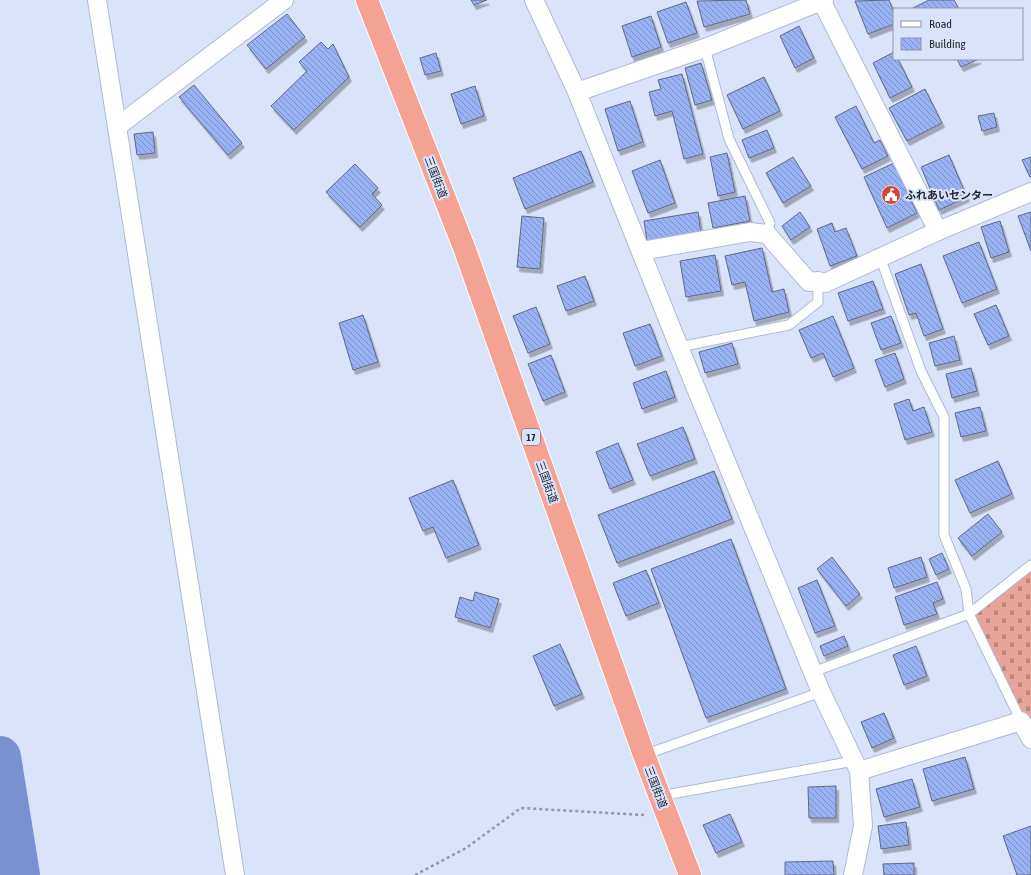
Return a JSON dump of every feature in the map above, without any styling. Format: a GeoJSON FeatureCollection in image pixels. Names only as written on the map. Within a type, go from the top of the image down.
{"type":"FeatureCollection","features":[{"type":"Feature","properties":{"kind":"highway","name":"三国街道"},"geometry":{"type":"LineString","coordinates":[[367,0],[465,250],[644,755],[690,875]]}},
{"type":"Feature","properties":{"kind":"street"},"geometry":{"type":"LineString","coordinates":[[97,0],[235,875]]}},
{"type":"Feature","properties":{"kind":"street"},"geometry":{"type":"LineString","coordinates":[[118,126],[284,0]]}},
{"type":"Feature","properties":{"kind":"street"},"geometry":{"type":"LineString","coordinates":[[534,0],[576,92],[821,692],[857,766],[863,826],[853,875]]}},
{"type":"Feature","properties":{"kind":"street"},"geometry":{"type":"LineString","coordinates":[[576,92],[705,48],[823,1],[938,231]]}},
{"type":"Feature","properties":{"kind":"street"},"geometry":{"type":"LineString","coordinates":[[640,251],[750,232],[767,234],[809,282],[818,281],[825,283],[938,231],[1031,192]]}},
{"type":"Feature","properties":{"kind":"street"},"geometry":{"type":"LineString","coordinates":[[857,766],[1021,721],[1031,740]]}},
{"type":"Feature","properties":{"kind":"lane"},"geometry":{"type":"LineString","coordinates":[[705,48],[729,138],[770,223],[767,234]]}},
{"type":"Feature","properties":{"kind":"lane"},"geometry":{"type":"LineString","coordinates":[[880,257],[922,371],[944,417],[944,534],[966,589],[969,614],[1021,721]]}},
{"type":"Feature","properties":{"kind":"lane"},"geometry":{"type":"LineString","coordinates":[[679,347],[789,324],[818,302],[818,281]]}},
{"type":"Feature","properties":{"kind":"lane"},"geometry":{"type":"LineString","coordinates":[[813,672],[969,614],[1031,565]]}},
{"type":"Feature","properties":{"kind":"lane"},"geometry":{"type":"LineString","coordinates":[[644,755],[821,692]]}},
{"type":"Feature","properties":{"kind":"lane"},"geometry":{"type":"LineString","coordinates":[[660,796],[857,766]]}},
{"type":"Feature","properties":{"kind":"path"},"geometry":{"type":"LineString","coordinates":[[415,875],[466,848],[521,808],[668,816]]}},
{"type":"Feature","properties":{"kind":"green space"},"geometry":{"type":"Polygon","coordinates":[[[1031,565],[1031,739],[969,614],[1031,565]]]}},
{"type":"Feature","properties":{"kind":"building"},"geometry":{"type":"Polygon","coordinates":[[[471,0],[487,0],[474,5],[471,0]]]}},
{"type":"Feature","properties":{"kind":"building"},"geometry":{"type":"Polygon","coordinates":[[[746,0],[750,14],[704,27],[697,1],[746,0]]]}},
{"type":"Feature","properties":{"kind":"building"},"geometry":{"type":"Polygon","coordinates":[[[889,0],[893,10],[893,24],[868,34],[855,1],[889,0]]]}},
{"type":"Feature","properties":{"kind":"building"},"geometry":{"type":"Polygon","coordinates":[[[929,0],[954,0],[958,8],[913,8],[929,0]]]}},
{"type":"Feature","properties":{"kind":"building"},"geometry":{"type":"Polygon","coordinates":[[[686,2],[697,33],[668,43],[657,12],[686,2]]]}},
{"type":"Feature","properties":{"kind":"building"},"geometry":{"type":"Polygon","coordinates":[[[287,14],[305,37],[266,69],[247,45],[287,14]]]}},
{"type":"Feature","properties":{"kind":"building"},"geometry":{"type":"Polygon","coordinates":[[[651,16],[661,47],[632,57],[622,26],[651,16]]]}},
{"type":"Feature","properties":{"kind":"building"},"geometry":{"type":"Polygon","coordinates":[[[799,26],[814,58],[795,68],[780,36],[799,26]]]}},
{"type":"Feature","properties":{"kind":"building"},"geometry":{"type":"Polygon","coordinates":[[[321,42],[328,49],[333,44],[349,77],[294,130],[271,106],[307,71],[299,62],[321,42]]]}},
{"type":"Feature","properties":{"kind":"building"},"geometry":{"type":"Polygon","coordinates":[[[436,53],[441,71],[425,75],[420,58],[436,53]]]}},
{"type":"Feature","properties":{"kind":"building"},"geometry":{"type":"Polygon","coordinates":[[[893,53],[893,60],[898,60],[912,87],[890,98],[873,63],[893,53]]]}},
{"type":"Feature","properties":{"kind":"building"},"geometry":{"type":"Polygon","coordinates":[[[958,60],[977,60],[961,67],[958,60]]]}},
{"type":"Feature","properties":{"kind":"building"},"geometry":{"type":"Polygon","coordinates":[[[701,63],[712,100],[695,105],[685,68],[701,63]]]}},
{"type":"Feature","properties":{"kind":"building"},"geometry":{"type":"Polygon","coordinates":[[[682,74],[703,154],[684,159],[672,111],[655,116],[649,92],[661,89],[658,80],[682,74]]]}},
{"type":"Feature","properties":{"kind":"building"},"geometry":{"type":"Polygon","coordinates":[[[764,77],[780,111],[743,129],[727,95],[764,77]]]}},
{"type":"Feature","properties":{"kind":"building"},"geometry":{"type":"Polygon","coordinates":[[[194,85],[242,143],[228,155],[179,97],[194,85]]]}},
{"type":"Feature","properties":{"kind":"building"},"geometry":{"type":"Polygon","coordinates":[[[475,86],[484,116],[461,124],[451,94],[475,86]]]}},
{"type":"Feature","properties":{"kind":"building"},"geometry":{"type":"Polygon","coordinates":[[[925,89],[942,123],[907,141],[889,108],[925,89]]]}},
{"type":"Feature","properties":{"kind":"building"},"geometry":{"type":"Polygon","coordinates":[[[630,101],[643,142],[618,151],[605,109],[630,101]]]}},
{"type":"Feature","properties":{"kind":"building"},"geometry":{"type":"Polygon","coordinates":[[[856,106],[874,143],[880,140],[888,156],[862,169],[835,117],[856,106]]]}},
{"type":"Feature","properties":{"kind":"building"},"geometry":{"type":"Polygon","coordinates":[[[994,113],[997,127],[982,131],[978,116],[994,113]]]}},
{"type":"Feature","properties":{"kind":"building"},"geometry":{"type":"Polygon","coordinates":[[[767,130],[774,148],[749,158],[742,140],[767,130]]]}},
{"type":"Feature","properties":{"kind":"building"},"geometry":{"type":"Polygon","coordinates":[[[153,132],[155,153],[137,155],[134,134],[153,132]]]}},
{"type":"Feature","properties":{"kind":"building"},"geometry":{"type":"Polygon","coordinates":[[[581,151],[593,182],[525,209],[513,178],[581,151]]]}},
{"type":"Feature","properties":{"kind":"building"},"geometry":{"type":"Polygon","coordinates":[[[727,153],[735,192],[718,196],[710,157],[727,153]]]}},
{"type":"Feature","properties":{"kind":"building"},"geometry":{"type":"Polygon","coordinates":[[[949,155],[967,197],[939,210],[921,167],[949,155]]]}},
{"type":"Feature","properties":{"kind":"building"},"geometry":{"type":"Polygon","coordinates":[[[793,157],[811,186],[783,203],[766,173],[793,157]]]}},
{"type":"Feature","properties":{"kind":"building"},"geometry":{"type":"Polygon","coordinates":[[[1031,157],[1031,176],[1030,177],[1022,160],[1031,157]]]}},
{"type":"Feature","properties":{"kind":"building"},"geometry":{"type":"Polygon","coordinates":[[[660,160],[675,203],[648,213],[632,171],[660,160]]]}},
{"type":"Feature","properties":{"kind":"building","name":"ふれあいセンター"},"geometry":{"type":"Polygon","coordinates":[[[894,163],[917,213],[887,228],[864,177],[894,163]]]}},
{"type":"Feature","properties":{"kind":"building"},"geometry":{"type":"Polygon","coordinates":[[[355,164],[378,188],[372,194],[382,205],[360,227],[326,192],[355,164]]]}},
{"type":"Feature","properties":{"kind":"building"},"geometry":{"type":"Polygon","coordinates":[[[745,196],[750,221],[713,228],[708,203],[745,196]]]}},
{"type":"Feature","properties":{"kind":"building"},"geometry":{"type":"Polygon","coordinates":[[[698,212],[701,233],[647,241],[644,221],[698,212]]]}},
{"type":"Feature","properties":{"kind":"building"},"geometry":{"type":"Polygon","coordinates":[[[800,212],[810,227],[791,240],[782,226],[800,212]]]}},
{"type":"Feature","properties":{"kind":"building"},"geometry":{"type":"Polygon","coordinates":[[[1031,212],[1031,251],[1018,216],[1031,212]]]}},
{"type":"Feature","properties":{"kind":"building"},"geometry":{"type":"Polygon","coordinates":[[[522,216],[544,218],[540,269],[517,267],[522,216]]]}},
{"type":"Feature","properties":{"kind":"building"},"geometry":{"type":"Polygon","coordinates":[[[1000,221],[1009,252],[991,258],[981,227],[1000,221]]]}},
{"type":"Feature","properties":{"kind":"building"},"geometry":{"type":"Polygon","coordinates":[[[832,223],[835,232],[846,228],[857,256],[830,266],[817,229],[832,223]]]}},
{"type":"Feature","properties":{"kind":"building"},"geometry":{"type":"Polygon","coordinates":[[[979,242],[997,289],[962,303],[943,256],[979,242]]]}},
{"type":"Feature","properties":{"kind":"building"},"geometry":{"type":"Polygon","coordinates":[[[762,248],[772,292],[784,289],[789,312],[754,321],[745,282],[732,285],[725,256],[762,248]]]}},
{"type":"Feature","properties":{"kind":"building"},"geometry":{"type":"Polygon","coordinates":[[[715,255],[721,291],[686,297],[680,261],[715,255]]]}},
{"type":"Feature","properties":{"kind":"building"},"geometry":{"type":"Polygon","coordinates":[[[921,264],[943,329],[924,336],[916,313],[909,315],[895,274],[921,264]]]}},
{"type":"Feature","properties":{"kind":"building"},"geometry":{"type":"Polygon","coordinates":[[[585,276],[594,301],[566,311],[557,286],[585,276]]]}},
{"type":"Feature","properties":{"kind":"building"},"geometry":{"type":"Polygon","coordinates":[[[873,281],[883,309],[848,321],[838,293],[873,281]]]}},
{"type":"Feature","properties":{"kind":"building"},"geometry":{"type":"Polygon","coordinates":[[[996,305],[1009,336],[988,345],[974,314],[996,305]]]}},
{"type":"Feature","properties":{"kind":"building"},"geometry":{"type":"Polygon","coordinates":[[[536,307],[550,344],[528,353],[513,316],[536,307]]]}},
{"type":"Feature","properties":{"kind":"building"},"geometry":{"type":"Polygon","coordinates":[[[363,315],[378,362],[353,370],[339,323],[363,315]]]}},
{"type":"Feature","properties":{"kind":"building"},"geometry":{"type":"Polygon","coordinates":[[[833,316],[854,368],[833,377],[823,353],[811,358],[799,330],[833,316]]]}},
{"type":"Feature","properties":{"kind":"building"},"geometry":{"type":"Polygon","coordinates":[[[891,316],[901,343],[881,350],[871,323],[891,316]]]}},
{"type":"Feature","properties":{"kind":"building"},"geometry":{"type":"Polygon","coordinates":[[[650,324],[662,356],[635,366],[623,333],[650,324]]]}},
{"type":"Feature","properties":{"kind":"building"},"geometry":{"type":"Polygon","coordinates":[[[954,336],[960,360],[935,366],[929,343],[954,336]]]}},
{"type":"Feature","properties":{"kind":"building"},"geometry":{"type":"Polygon","coordinates":[[[732,343],[738,364],[705,373],[699,352],[732,343]]]}},
{"type":"Feature","properties":{"kind":"building"},"geometry":{"type":"Polygon","coordinates":[[[895,353],[904,379],[885,387],[875,360],[895,353]]]}},
{"type":"Feature","properties":{"kind":"building"},"geometry":{"type":"Polygon","coordinates":[[[551,355],[565,392],[543,401],[528,364],[551,355]]]}},
{"type":"Feature","properties":{"kind":"building"},"geometry":{"type":"Polygon","coordinates":[[[971,368],[977,391],[952,398],[946,374],[971,368]]]}},
{"type":"Feature","properties":{"kind":"building"},"geometry":{"type":"Polygon","coordinates":[[[666,371],[675,397],[642,409],[633,383],[666,371]]]}},
{"type":"Feature","properties":{"kind":"building"},"geometry":{"type":"Polygon","coordinates":[[[909,399],[913,411],[924,407],[932,432],[905,440],[894,404],[909,399]]]}},
{"type":"Feature","properties":{"kind":"building"},"geometry":{"type":"Polygon","coordinates":[[[980,407],[986,431],[961,437],[955,413],[980,407]]]}},
{"type":"Feature","properties":{"kind":"building"},"geometry":{"type":"Polygon","coordinates":[[[683,427],[695,459],[650,476],[637,444],[683,427]]]}},
{"type":"Feature","properties":{"kind":"building"},"geometry":{"type":"Polygon","coordinates":[[[618,443],[633,480],[610,489],[596,452],[618,443]]]}},
{"type":"Feature","properties":{"kind":"building"},"geometry":{"type":"Polygon","coordinates":[[[998,461],[1012,494],[970,513],[955,480],[998,461]]]}},
{"type":"Feature","properties":{"kind":"building"},"geometry":{"type":"Polygon","coordinates":[[[714,471],[732,519],[617,563],[598,515],[714,471]]]}},
{"type":"Feature","properties":{"kind":"building"},"geometry":{"type":"Polygon","coordinates":[[[453,480],[479,545],[446,558],[433,527],[423,531],[409,498],[453,480]]]}},
{"type":"Feature","properties":{"kind":"building"},"geometry":{"type":"Polygon","coordinates":[[[988,514],[1002,532],[972,556],[958,538],[988,514]]]}},
{"type":"Feature","properties":{"kind":"building"},"geometry":{"type":"Polygon","coordinates":[[[731,539],[786,689],[706,718],[651,569],[731,539]]]}},
{"type":"Feature","properties":{"kind":"building"},"geometry":{"type":"Polygon","coordinates":[[[942,553],[949,569],[936,575],[929,559],[942,553]]]}},
{"type":"Feature","properties":{"kind":"building"},"geometry":{"type":"Polygon","coordinates":[[[832,557],[860,594],[846,606],[817,569],[832,557]]]}},
{"type":"Feature","properties":{"kind":"building"},"geometry":{"type":"Polygon","coordinates":[[[921,557],[927,577],[894,588],[888,568],[921,557]]]}},
{"type":"Feature","properties":{"kind":"building"},"geometry":{"type":"Polygon","coordinates":[[[646,570],[659,603],[626,616],[613,583],[646,570]]]}},
{"type":"Feature","properties":{"kind":"building"},"geometry":{"type":"Polygon","coordinates":[[[817,580],[835,626],[815,633],[798,588],[817,580]]]}},
{"type":"Feature","properties":{"kind":"building"},"geometry":{"type":"Polygon","coordinates":[[[937,582],[943,599],[933,603],[937,614],[904,625],[895,597],[937,582]]]}},
{"type":"Feature","properties":{"kind":"building"},"geometry":{"type":"Polygon","coordinates":[[[475,592],[499,599],[490,628],[455,617],[460,597],[473,601],[475,592]]]}},
{"type":"Feature","properties":{"kind":"building"},"geometry":{"type":"Polygon","coordinates":[[[844,636],[848,646],[824,656],[820,646],[844,636]]]}},
{"type":"Feature","properties":{"kind":"building"},"geometry":{"type":"Polygon","coordinates":[[[560,644],[582,694],[554,706],[533,656],[560,644]]]}},
{"type":"Feature","properties":{"kind":"building"},"geometry":{"type":"Polygon","coordinates":[[[916,646],[927,676],[904,685],[893,655],[916,646]]]}},
{"type":"Feature","properties":{"kind":"building"},"geometry":{"type":"Polygon","coordinates":[[[884,713],[894,738],[872,748],[861,722],[884,713]]]}},
{"type":"Feature","properties":{"kind":"building"},"geometry":{"type":"Polygon","coordinates":[[[965,757],[974,789],[932,801],[923,769],[965,757]]]}},
{"type":"Feature","properties":{"kind":"building"},"geometry":{"type":"Polygon","coordinates":[[[912,779],[920,807],[884,817],[876,789],[912,779]]]}},
{"type":"Feature","properties":{"kind":"building"},"geometry":{"type":"Polygon","coordinates":[[[836,786],[836,818],[809,818],[808,787],[836,786]]]}},
{"type":"Feature","properties":{"kind":"building"},"geometry":{"type":"Polygon","coordinates":[[[730,814],[742,842],[716,853],[703,825],[730,814]]]}},
{"type":"Feature","properties":{"kind":"building"},"geometry":{"type":"Polygon","coordinates":[[[906,822],[909,845],[881,849],[878,826],[906,822]]]}},
{"type":"Feature","properties":{"kind":"building"},"geometry":{"type":"Polygon","coordinates":[[[1031,826],[1031,875],[1017,875],[1003,836],[1031,826]]]}},
{"type":"Feature","properties":{"kind":"building"},"geometry":{"type":"Polygon","coordinates":[[[833,861],[834,875],[785,875],[785,862],[833,861]]]}},
{"type":"Feature","properties":{"kind":"building"},"geometry":{"type":"Polygon","coordinates":[[[914,863],[914,875],[884,875],[883,864],[914,863]]]}},
{"type":"Feature","properties":{"kind":"waterway"},"geometry":{"type":"LineString","coordinates":[[0,757],[19,875]]}},
{"type":"Feature","properties":{"kind":"place","name":"ふれあいセンター"},"geometry":{"type":"Point","coordinates":[891,195]}}]}
